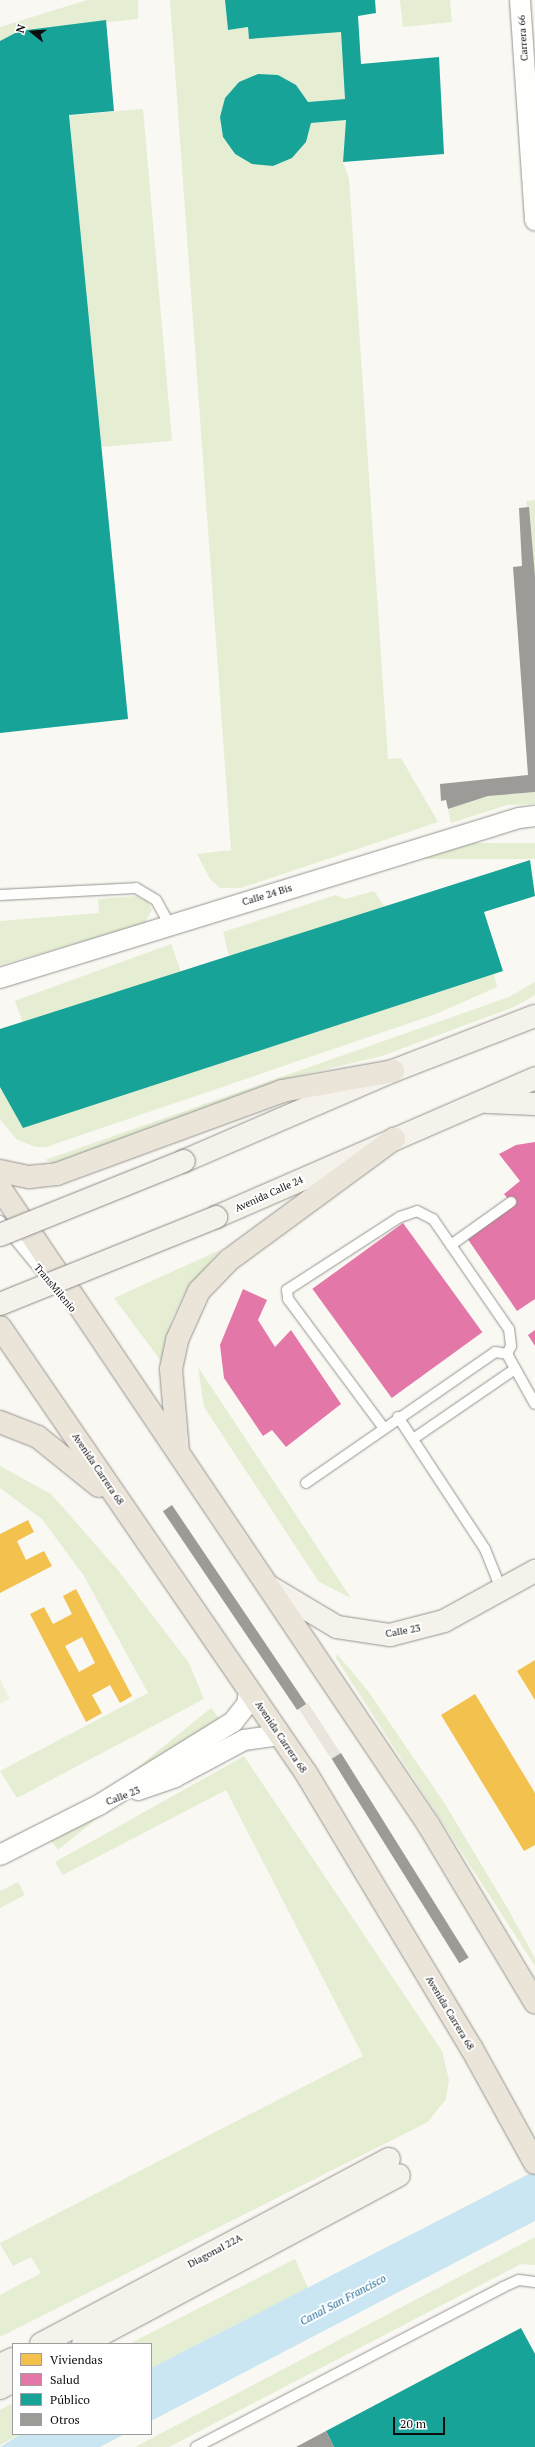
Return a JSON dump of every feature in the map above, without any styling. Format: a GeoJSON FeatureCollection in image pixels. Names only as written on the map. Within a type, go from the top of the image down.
{"type":"FeatureCollection","features":[{"type":"Feature","properties":{"kind":"main road"},"geometry":{"type":"LineString","coordinates":[[0,1235],[184,1161],[393,1071],[535,1016]]}},
{"type":"Feature","properties":{"kind":"main road"},"geometry":{"type":"LineString","coordinates":[[0,1171],[29,1177],[57,1174],[282,1091],[393,1071]]}},
{"type":"Feature","properties":{"kind":"main road","name":"Avenida Calle 24"},"geometry":{"type":"LineString","coordinates":[[0,1304],[216,1217],[535,1078]]}},
{"type":"Feature","properties":{"kind":"main road"},"geometry":{"type":"LineString","coordinates":[[478,1102],[535,1104]]}},
{"type":"Feature","properties":{"kind":"main road"},"geometry":{"type":"LineString","coordinates":[[179,1459],[172,1412],[171,1369],[176,1340],[198,1291],[229,1260],[394,1139]]}},
{"type":"Feature","properties":{"kind":"main road"},"geometry":{"type":"LineString","coordinates":[[0,1188],[179,1459],[270,1587],[428,1824],[535,2002]]}},
{"type":"Feature","properties":{"kind":"main road","name":"Avenida Carrera 68"},"geometry":{"type":"LineString","coordinates":[[0,1327],[280,1735],[472,2049],[534,2161]]}},
{"type":"Feature","properties":{"kind":"main road"},"geometry":{"type":"LineString","coordinates":[[0,1422],[38,1437],[61,1453],[126,1511]]}},
{"type":"Feature","properties":{"kind":"main road","name":"Calle 23"},"geometry":{"type":"LineString","coordinates":[[270,1587],[337,1627],[390,1635],[444,1621],[535,1571]]}},
{"type":"Feature","properties":{"kind":"main road","name":"Diagonal 22A"},"geometry":{"type":"LineString","coordinates":[[44,2343],[394,2167],[85,2343]]}},
{"type":"Feature","properties":{"kind":"main road"},"geometry":{"type":"LineString","coordinates":[[0,2365],[12,2359]]}},
{"type":"Feature","properties":{"kind":"main road"},"geometry":{"type":"LineString","coordinates":[[0,2388],[12,2382]]}},
{"type":"Feature","properties":{"kind":"street","name":"Carrera 66"},"geometry":{"type":"LineString","coordinates":[[520,0],[535,220]]}},
{"type":"Feature","properties":{"kind":"street","name":"Calle 24 Bis"},"geometry":{"type":"LineString","coordinates":[[0,978],[519,818],[535,816]]}},
{"type":"Feature","properties":{"kind":"street","name":"Calle 23"},"geometry":{"type":"LineString","coordinates":[[0,1855],[99,1805],[233,1722],[247,1704],[249,1691]]}},
{"type":"Feature","properties":{"kind":"street","name":"Calle 23"},"geometry":{"type":"LineString","coordinates":[[99,1805],[175,1777],[244,1740],[280,1735]]}},
{"type":"Feature","properties":{"kind":"lane"},"geometry":{"type":"LineString","coordinates":[[0,895],[136,888],[156,900],[170,925]]}},
{"type":"Feature","properties":{"kind":"lane"},"geometry":{"type":"LineString","coordinates":[[451,1245],[511,1202]]}},
{"type":"Feature","properties":{"kind":"lane"},"geometry":{"type":"LineString","coordinates":[[383,1427],[288,1299],[287,1290],[400,1217],[417,1211],[434,1219],[510,1329],[511,1346],[507,1354]]}},
{"type":"Feature","properties":{"kind":"lane","name":"TransMilenio"},"geometry":{"type":"LineString","coordinates":[[0,1221],[111,1355]]}},
{"type":"Feature","properties":{"kind":"lane"},"geometry":{"type":"LineString","coordinates":[[0,1320],[51,1400]]}},
{"type":"Feature","properties":{"kind":"lane"},"geometry":{"type":"LineString","coordinates":[[306,1483],[383,1427],[495,1352],[507,1354]]}},
{"type":"Feature","properties":{"kind":"lane"},"geometry":{"type":"LineString","coordinates":[[507,1354],[535,1404]]}},
{"type":"Feature","properties":{"kind":"lane"},"geometry":{"type":"LineString","coordinates":[[413,1439],[515,1369]]}},
{"type":"Feature","properties":{"kind":"lane"},"geometry":{"type":"LineString","coordinates":[[398,1417],[485,1549],[501,1589]]}},
{"type":"Feature","properties":{"kind":"lane"},"geometry":{"type":"LineString","coordinates":[[196,2447],[503,2287],[533,2281]]}},
{"type":"Feature","properties":{"kind":"green space"},"geometry":{"type":"Polygon","coordinates":[[[87,0],[138,0],[138,19],[19,31],[0,41],[0,27],[87,0]]]}},
{"type":"Feature","properties":{"kind":"green space"},"geometry":{"type":"Polygon","coordinates":[[[170,0],[225,0],[228,30],[248,27],[249,39],[341,32],[345,99],[308,102],[258,74],[239,82],[225,98],[220,117],[223,137],[234,154],[252,164],[273,166],[292,158],[306,142],[311,123],[346,120],[343,162],[349,179],[388,759],[401,758],[438,822],[241,888],[220,888],[210,879],[197,854],[231,850],[170,0]]]}},
{"type":"Feature","properties":{"kind":"green space"},"geometry":{"type":"Polygon","coordinates":[[[400,0],[450,0],[452,22],[403,27],[400,0]]]}},
{"type":"Feature","properties":{"kind":"green space"},"geometry":{"type":"Polygon","coordinates":[[[143,109],[172,441],[98,447],[69,115],[143,109]]]}},
{"type":"Feature","properties":{"kind":"green space"},"geometry":{"type":"Polygon","coordinates":[[[535,500],[535,576],[526,501],[535,500]]]}},
{"type":"Feature","properties":{"kind":"green space"},"geometry":{"type":"Polygon","coordinates":[[[535,792],[535,804],[507,805],[451,823],[448,809],[488,796],[535,792]]]}},
{"type":"Feature","properties":{"kind":"green space"},"geometry":{"type":"Polygon","coordinates":[[[411,843],[535,843],[535,859],[411,859],[411,843]]]}},
{"type":"Feature","properties":{"kind":"green space"},"geometry":{"type":"Polygon","coordinates":[[[374,891],[385,907],[229,956],[223,932],[336,895],[345,899],[374,891]]]}},
{"type":"Feature","properties":{"kind":"green space"},"geometry":{"type":"Polygon","coordinates":[[[137,896],[148,902],[152,910],[144,924],[0,965],[0,921],[99,913],[98,899],[137,896]]]}},
{"type":"Feature","properties":{"kind":"green space"},"geometry":{"type":"Polygon","coordinates":[[[171,944],[181,972],[25,1029],[15,1001],[171,944]]]}},
{"type":"Feature","properties":{"kind":"green space"},"geometry":{"type":"Polygon","coordinates":[[[494,974],[497,987],[436,1014],[46,1147],[35,1147],[16,1139],[0,1119],[0,1087],[23,1127],[494,974]]]}},
{"type":"Feature","properties":{"kind":"green space"},"geometry":{"type":"Polygon","coordinates":[[[535,982],[535,995],[514,1007],[382,1056],[285,1079],[57,1165],[45,1160],[509,997],[535,982]]]}},
{"type":"Feature","properties":{"kind":"green space"},"geometry":{"type":"Polygon","coordinates":[[[220,1250],[184,1294],[171,1321],[161,1361],[114,1298],[220,1250]]]}},
{"type":"Feature","properties":{"kind":"green space"},"geometry":{"type":"Polygon","coordinates":[[[198,1367],[351,1598],[319,1582],[204,1407],[198,1367]]]}},
{"type":"Feature","properties":{"kind":"green space"},"geometry":{"type":"Polygon","coordinates":[[[0,1466],[51,1494],[117,1569],[189,1663],[204,1699],[17,1798],[0,1771],[148,1693],[84,1576],[42,1519],[0,1488],[0,1466]]]}},
{"type":"Feature","properties":{"kind":"green space"},"geometry":{"type":"Polygon","coordinates":[[[337,1654],[368,1691],[445,1804],[508,1909],[535,1958],[535,1966],[336,1658],[337,1654]]]}},
{"type":"Feature","properties":{"kind":"green space"},"geometry":{"type":"Polygon","coordinates":[[[0,1679],[10,1699],[0,1704],[0,1679]]]}},
{"type":"Feature","properties":{"kind":"green space"},"geometry":{"type":"Polygon","coordinates":[[[211,1708],[220,1719],[58,1850],[49,1839],[211,1708]]]}},
{"type":"Feature","properties":{"kind":"green space"},"geometry":{"type":"Polygon","coordinates":[[[244,1756],[442,2051],[449,2080],[446,2099],[428,2122],[0,2337],[0,2295],[41,2273],[31,2257],[13,2266],[0,2243],[363,2056],[226,1790],[63,1875],[55,1862],[244,1756]]]}},
{"type":"Feature","properties":{"kind":"green space"},"geometry":{"type":"Polygon","coordinates":[[[18,1882],[25,1895],[0,1908],[0,1891],[18,1882]]]}},
{"type":"Feature","properties":{"kind":"green space"},"geometry":{"type":"Polygon","coordinates":[[[535,2237],[535,2265],[521,2264],[169,2447],[135,2447],[535,2237]]]}},
{"type":"Feature","properties":{"kind":"green space"},"geometry":{"type":"Polygon","coordinates":[[[295,2259],[308,2288],[152,2367],[152,2343],[131,2343],[295,2259]]]}},
{"type":"Feature","properties":{"kind":"green space"},"geometry":{"type":"Polygon","coordinates":[[[12,2404],[12,2435],[19,2435],[0,2445],[0,2410],[12,2404]]]}},
{"type":"Feature","properties":{"kind":"shaded area"},"geometry":{"type":"Polygon","coordinates":[[[308,1703],[341,1753],[331,1759],[299,1709],[308,1703]]]}},
{"type":"Feature","properties":{"kind":"water","name":"Canal San Francisco"},"geometry":{"type":"Polygon","coordinates":[[[535,2171],[535,2221],[152,2420],[152,2367],[535,2171]]]}},
{"type":"Feature","properties":{"kind":"water"},"geometry":{"type":"Polygon","coordinates":[[[19,2435],[123,2435],[100,2447],[0,2447],[19,2435]]]}},
{"type":"Feature","properties":{"kind":"building: Viviendas"},"geometry":{"type":"Polygon","coordinates":[[[28,1520],[34,1532],[17,1541],[26,1560],[44,1551],[52,1566],[0,1593],[0,1534],[28,1520]]]}},
{"type":"Feature","properties":{"kind":"building: Viviendas"},"geometry":{"type":"Polygon","coordinates":[[[76,1589],[132,1696],[120,1703],[110,1685],[92,1695],[102,1713],[86,1722],[30,1614],[44,1607],[53,1624],[72,1614],[63,1596],[76,1589]],[[82,1637],[65,1646],[79,1672],[95,1663],[82,1637]]]}},
{"type":"Feature","properties":{"kind":"building: Viviendas"},"geometry":{"type":"Polygon","coordinates":[[[535,1660],[535,1700],[517,1671],[535,1660]]]}},
{"type":"Feature","properties":{"kind":"building: Viviendas"},"geometry":{"type":"Polygon","coordinates":[[[475,1694],[535,1793],[535,1845],[524,1851],[441,1715],[475,1694]]]}},
{"type":"Feature","properties":{"kind":"building: Salud"},"geometry":{"type":"Polygon","coordinates":[[[535,1142],[535,1299],[517,1311],[467,1238],[514,1206],[504,1194],[520,1181],[499,1154],[516,1145],[535,1142]]]}},
{"type":"Feature","properties":{"kind":"building: Salud"},"geometry":{"type":"Polygon","coordinates":[[[403,1223],[482,1332],[392,1398],[312,1289],[403,1223]]]}},
{"type":"Feature","properties":{"kind":"building: Salud"},"geometry":{"type":"Polygon","coordinates":[[[243,1289],[267,1300],[258,1320],[275,1347],[291,1330],[341,1404],[286,1447],[272,1430],[263,1436],[224,1378],[220,1345],[243,1289]]]}},
{"type":"Feature","properties":{"kind":"building: Salud"},"geometry":{"type":"Polygon","coordinates":[[[535,1330],[535,1346],[528,1335],[535,1330]]]}},
{"type":"Feature","properties":{"kind":"building: Público"},"geometry":{"type":"Polygon","coordinates":[[[225,0],[375,0],[376,13],[358,16],[361,64],[439,57],[444,154],[343,162],[346,120],[311,123],[306,142],[292,158],[273,166],[252,164],[235,154],[223,137],[220,117],[225,98],[239,82],[258,74],[278,75],[296,85],[308,102],[345,99],[341,32],[249,39],[248,27],[228,30],[225,0]]]}},
{"type":"Feature","properties":{"kind":"building: Público"},"geometry":{"type":"Polygon","coordinates":[[[106,20],[114,111],[69,115],[128,719],[0,733],[0,41],[19,31],[106,20]]]}},
{"type":"Feature","properties":{"kind":"building: Público"},"geometry":{"type":"Polygon","coordinates":[[[530,860],[535,896],[484,912],[503,971],[23,1128],[0,1087],[0,1029],[530,860]]]}},
{"type":"Feature","properties":{"kind":"building: Público"},"geometry":{"type":"Polygon","coordinates":[[[521,2328],[535,2354],[535,2447],[334,2447],[326,2431],[521,2328]]]}},
{"type":"Feature","properties":{"kind":"building: Otros"},"geometry":{"type":"Polygon","coordinates":[[[529,507],[535,576],[535,792],[488,796],[448,809],[446,800],[441,801],[440,784],[528,775],[513,567],[522,566],[519,508],[529,507]]]}},
{"type":"Feature","properties":{"kind":"building: Otros"},"geometry":{"type":"Polygon","coordinates":[[[172,1505],[306,1704],[297,1710],[163,1511],[172,1505]]]}},
{"type":"Feature","properties":{"kind":"building: Otros"},"geometry":{"type":"Polygon","coordinates":[[[341,1753],[469,1957],[459,1963],[332,1759],[341,1753]]]}},
{"type":"Feature","properties":{"kind":"building: Otros"},"geometry":{"type":"Polygon","coordinates":[[[326,2431],[334,2447],[296,2447],[326,2431]]]}}]}
